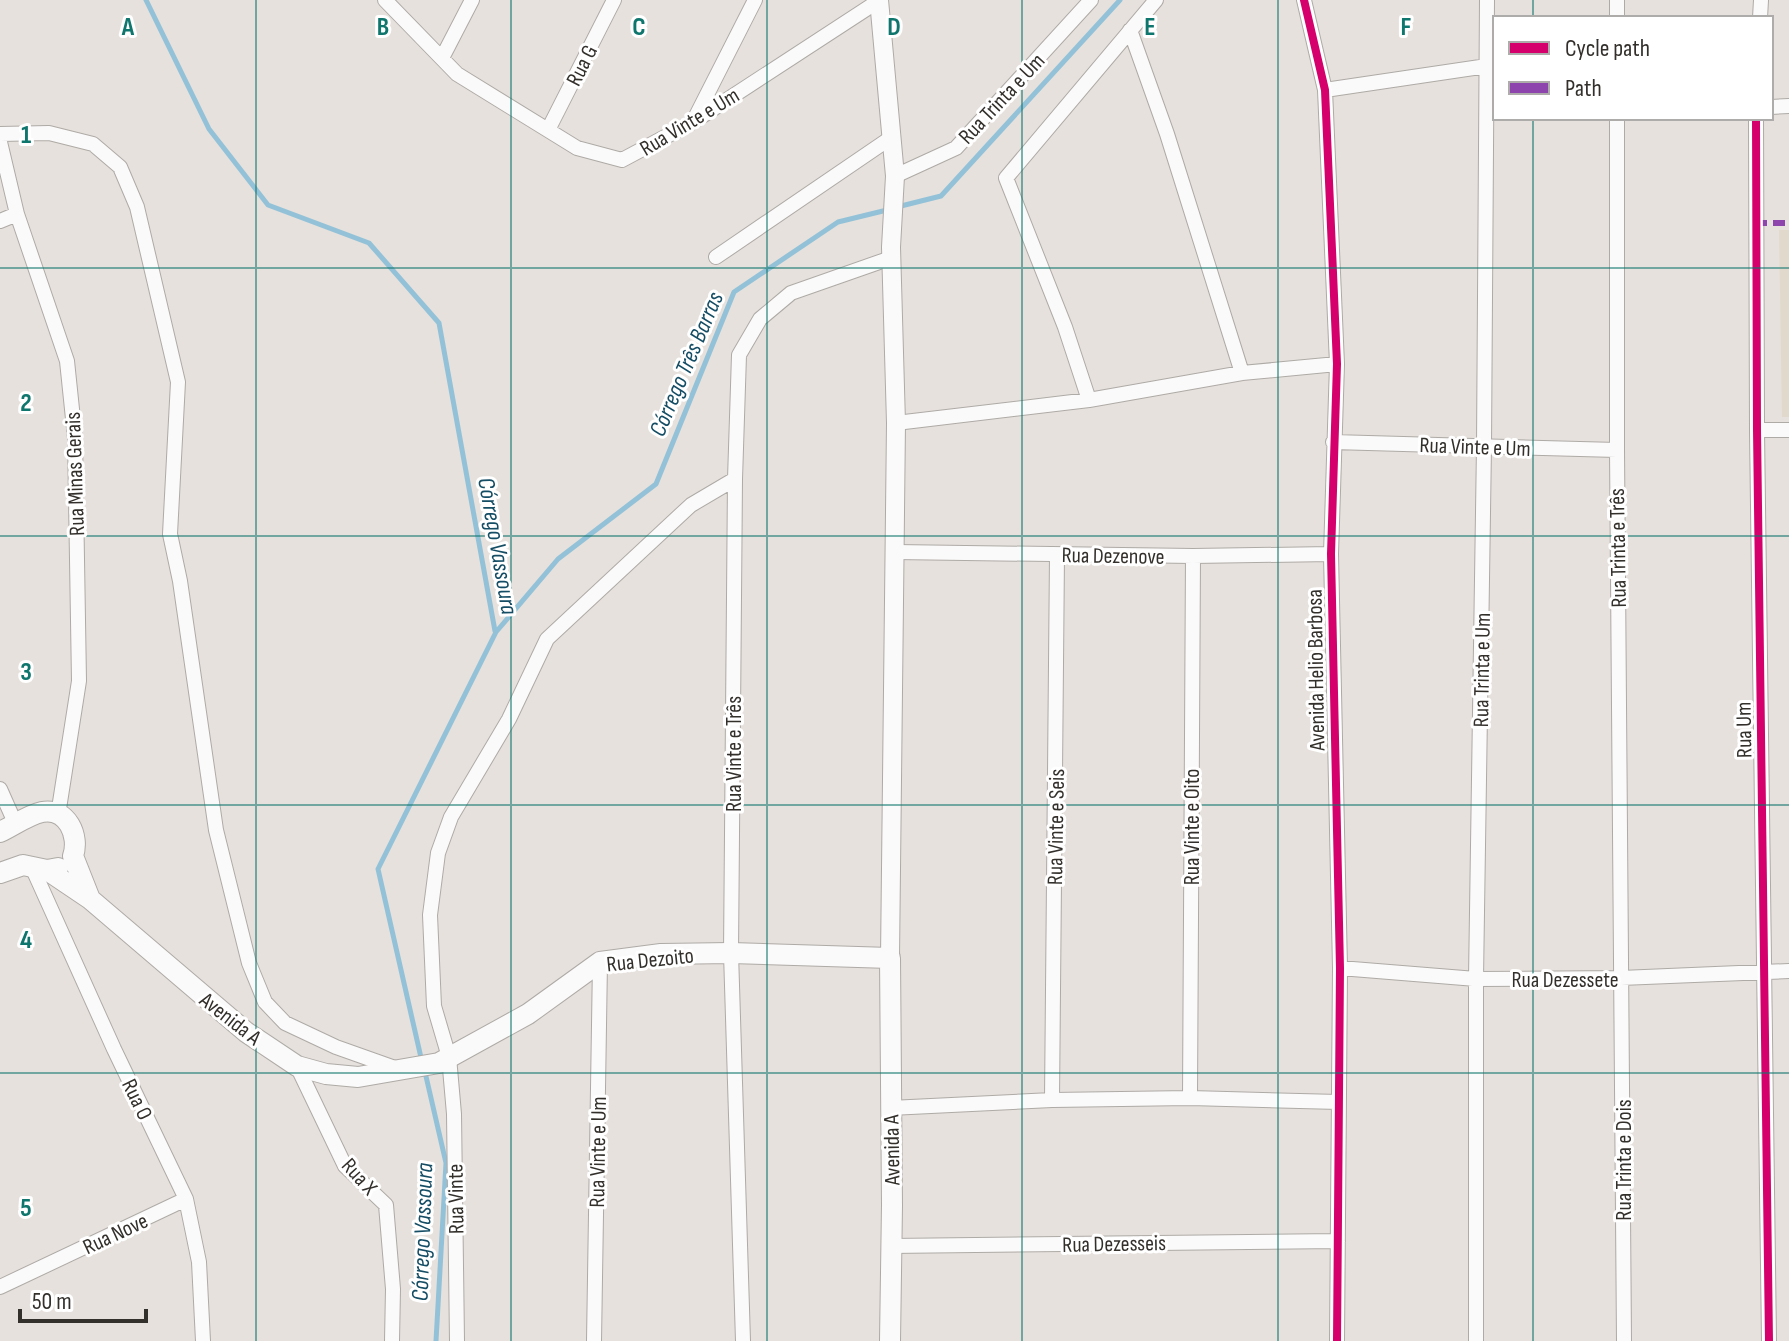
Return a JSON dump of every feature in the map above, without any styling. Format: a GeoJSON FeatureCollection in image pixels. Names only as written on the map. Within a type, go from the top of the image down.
{"type":"FeatureCollection","features":[{"type":"Feature","properties":{"kind":"main road"},"geometry":{"type":"LineString","coordinates":[[8,829],[38,813],[47,811],[58,815]]}},
{"type":"Feature","properties":{"kind":"main road","name":"Avenida A"},"geometry":{"type":"LineString","coordinates":[[58,815],[68,821],[75,834],[77,846],[73,856],[90,899]]}},
{"type":"Feature","properties":{"kind":"main road"},"geometry":{"type":"LineString","coordinates":[[0,873],[16,866],[61,867],[73,856]]}},
{"type":"Feature","properties":{"kind":"main road","name":"Avenida A"},"geometry":{"type":"LineString","coordinates":[[40,868],[90,899],[246,1032],[297,1066],[326,1074],[358,1077],[444,1060]]}},
{"type":"Feature","properties":{"kind":"main road","name":"Rua Dezoito"},"geometry":{"type":"LineString","coordinates":[[444,1060],[528,1014],[600,962],[661,954],[731,953],[890,958]]}},
{"type":"Feature","properties":{"kind":"main road","name":"Avenida A"},"geometry":{"type":"LineString","coordinates":[[890,958],[890,1341]]}},
{"type":"Feature","properties":{"kind":"street","name":"Rua Vinte e Um"},"geometry":{"type":"LineString","coordinates":[[385,0],[457,74],[577,148],[622,160],[693,122],[878,1]]}},
{"type":"Feature","properties":{"kind":"street"},"geometry":{"type":"LineString","coordinates":[[442,58],[472,0]]}},
{"type":"Feature","properties":{"kind":"street","name":"Rua G"},"geometry":{"type":"LineString","coordinates":[[548,130],[614,0]]}},
{"type":"Feature","properties":{"kind":"street"},"geometry":{"type":"LineString","coordinates":[[693,122],[755,0]]}},
{"type":"Feature","properties":{"kind":"street","name":"Rua Trinta e Um"},"geometry":{"type":"LineString","coordinates":[[895,176],[956,148],[1091,0]]}},
{"type":"Feature","properties":{"kind":"street"},"geometry":{"type":"LineString","coordinates":[[1089,400],[1065,327],[1006,178],[1156,0]]}},
{"type":"Feature","properties":{"kind":"street","name":"Avenida Helio Barbosa"},"geometry":{"type":"LineString","coordinates":[[1304,0],[1325,90],[1337,364],[1331,554],[1340,968],[1337,1341]]}},
{"type":"Feature","properties":{"kind":"street","name":"Rua Trinta e Um"},"geometry":{"type":"LineString","coordinates":[[1476,1341],[1476,979],[1487,0]]}},
{"type":"Feature","properties":{"kind":"street"},"geometry":{"type":"LineString","coordinates":[[878,1],[895,176],[891,253],[896,423],[890,958]]}},
{"type":"Feature","properties":{"kind":"street"},"geometry":{"type":"LineString","coordinates":[[1130,30],[1167,134],[1242,373]]}},
{"type":"Feature","properties":{"kind":"street"},"geometry":{"type":"LineString","coordinates":[[1325,90],[1487,66]]}},
{"type":"Feature","properties":{"kind":"street","name":"Rua Trinta e Três"},"geometry":{"type":"LineString","coordinates":[[1617,120],[1621,978]]}},
{"type":"Feature","properties":{"kind":"street","name":"Rua Um"},"geometry":{"type":"LineString","coordinates":[[1756,120],[1769,1341]]}},
{"type":"Feature","properties":{"kind":"street"},"geometry":{"type":"LineString","coordinates":[[0,134],[49,133],[93,144],[120,167],[126,180],[137,207],[178,382],[170,534],[180,581],[216,830],[249,963],[265,1002],[285,1023],[336,1047],[398,1069]]}},
{"type":"Feature","properties":{"kind":"street"},"geometry":{"type":"LineString","coordinates":[[716,257],[892,137]]}},
{"type":"Feature","properties":{"kind":"street","name":"Rua Minas Gerais"},"geometry":{"type":"LineString","coordinates":[[0,142],[17,214],[67,361],[75,438],[79,681],[58,815]]}},
{"type":"Feature","properties":{"kind":"street"},"geometry":{"type":"LineString","coordinates":[[0,221],[17,214]]}},
{"type":"Feature","properties":{"kind":"street","name":"Rua Vinte e Três"},"geometry":{"type":"LineString","coordinates":[[743,1341],[731,953],[739,355],[760,319],[791,293],[891,253]]}},
{"type":"Feature","properties":{"kind":"street"},"geometry":{"type":"LineString","coordinates":[[896,423],[1089,400],[1242,373],[1337,364]]}},
{"type":"Feature","properties":{"kind":"street"},"geometry":{"type":"LineString","coordinates":[[1757,430],[1789,430]]}},
{"type":"Feature","properties":{"kind":"street","name":"Rua Vinte e Um"},"geometry":{"type":"LineString","coordinates":[[1333,442],[1617,450]]}},
{"type":"Feature","properties":{"kind":"street","name":"Rua Vinte"},"geometry":{"type":"LineString","coordinates":[[457,1341],[454,1114],[434,1006],[430,915],[438,853],[451,817],[509,719],[547,639],[691,505],[735,479]]}},
{"type":"Feature","properties":{"kind":"street","name":"Rua Dezenove"},"geometry":{"type":"LineString","coordinates":[[895,552],[1193,556],[1331,554]]}},
{"type":"Feature","properties":{"kind":"street","name":"Rua Vinte e Seis"},"geometry":{"type":"LineString","coordinates":[[1052,1100],[1057,555]]}},
{"type":"Feature","properties":{"kind":"street","name":"Rua Vinte e Oito"},"geometry":{"type":"LineString","coordinates":[[1190,1098],[1193,556]]}},
{"type":"Feature","properties":{"kind":"street"},"geometry":{"type":"LineString","coordinates":[[0,789],[8,829]]}},
{"type":"Feature","properties":{"kind":"street","name":"Rua O"},"geometry":{"type":"LineString","coordinates":[[40,868],[114,1049],[186,1199],[199,1262],[202,1341]]}},
{"type":"Feature","properties":{"kind":"street","name":"Rua Vinte e Um"},"geometry":{"type":"LineString","coordinates":[[594,1341],[600,962]]}},
{"type":"Feature","properties":{"kind":"street","name":"Rua Dezessete"},"geometry":{"type":"LineString","coordinates":[[1340,968],[1476,979],[1621,978],[1789,971]]}},
{"type":"Feature","properties":{"kind":"street","name":"Rua Trinta e Dois"},"geometry":{"type":"LineString","coordinates":[[1621,978],[1624,1341]]}},
{"type":"Feature","properties":{"kind":"street","name":"Rua X"},"geometry":{"type":"LineString","coordinates":[[297,1066],[345,1166],[386,1205],[393,1289],[392,1341]]}},
{"type":"Feature","properties":{"kind":"street"},"geometry":{"type":"LineString","coordinates":[[890,1108],[1052,1100],[1190,1098],[1339,1102]]}},
{"type":"Feature","properties":{"kind":"street","name":"Rua Nove"},"geometry":{"type":"LineString","coordinates":[[0,1287],[186,1199]]}},
{"type":"Feature","properties":{"kind":"street","name":"Rua Dezesseis"},"geometry":{"type":"LineString","coordinates":[[890,1246],[1338,1241]]}},
{"type":"Feature","properties":{"kind":"shaded area"},"geometry":{"type":"Polygon","coordinates":[[[1779,230],[1789,230],[1789,417],[1782,417],[1779,230]]]}},
{"type":"Feature","properties":{"kind":"waterway","name":"Córrego Vassoura"},"geometry":{"type":"LineString","coordinates":[[146,0],[209,129],[268,205],[369,243],[439,323],[495,631]]}},
{"type":"Feature","properties":{"kind":"waterway","name":"Córrego Três Barras"},"geometry":{"type":"LineString","coordinates":[[897,207],[941,196],[1120,0]]}},
{"type":"Feature","properties":{"kind":"waterway","name":"Córrego Três Barras"},"geometry":{"type":"LineString","coordinates":[[422,1062],[378,869],[496,632],[558,559],[656,484],[734,292],[838,222],[887,210]]}},
{"type":"Feature","properties":{"kind":"waterway","name":"Córrego Vassoura"},"geometry":{"type":"LineString","coordinates":[[425,1072],[446,1163],[436,1341]]}},
{"type":"Feature","properties":{"kind":"marked path"},"geometry":{"type":"LineString","coordinates":[[1755,223],[1789,223]]}},
{"type":"Feature","properties":{"kind":"cycle path"},"geometry":{"type":"LineString","coordinates":[[1304,0],[1325,90],[1337,364],[1331,554],[1340,968],[1337,1341]]}},
{"type":"Feature","properties":{"kind":"cycle path"},"geometry":{"type":"LineString","coordinates":[[1756,120],[1769,1341]]}}]}
